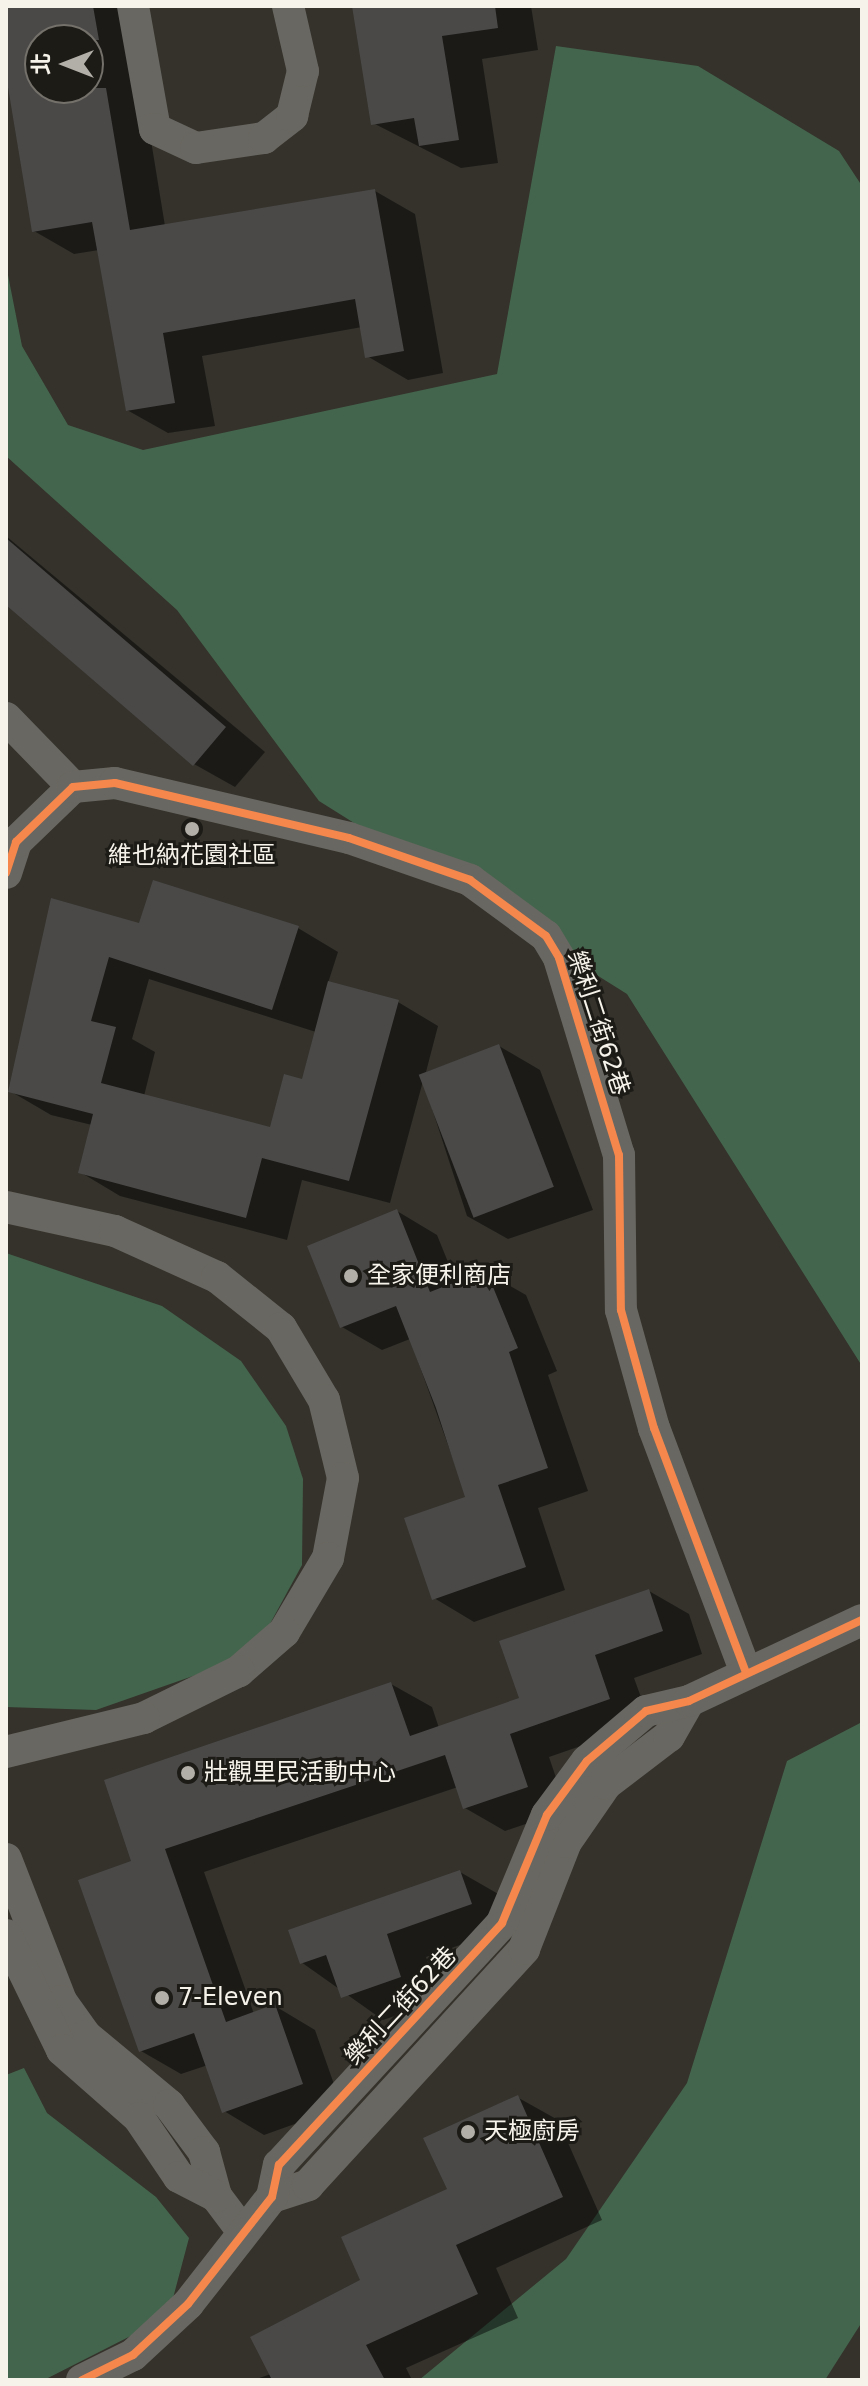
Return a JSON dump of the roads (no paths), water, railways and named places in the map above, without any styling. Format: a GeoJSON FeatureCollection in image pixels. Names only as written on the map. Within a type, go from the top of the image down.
{"type":"FeatureCollection","features":[{"type":"Feature","properties":{"kind":"street"},"geometry":{"type":"LineString","coordinates":[[133,6],[155,129],[196,148],[264,138],[292,116],[303,71],[288,6]]}},
{"type":"Feature","properties":{"kind":"street"},"geometry":{"type":"LineString","coordinates":[[6,718],[73,787],[16,842],[6,873]]}},
{"type":"Feature","properties":{"kind":"street","name":"樂利二街62巷"},"geometry":{"type":"LineString","coordinates":[[73,787],[115,783],[193,797],[349,838],[470,880],[546,936],[559,958],[619,1155],[621,1310],[654,1428],[745,1670]]}},
{"type":"Feature","properties":{"kind":"street"},"geometry":{"type":"LineString","coordinates":[[6,1207],[115,1231],[217,1277],[281,1328],[324,1400],[343,1478],[328,1558],[284,1632],[239,1671],[144,1718],[6,1752]]}},
{"type":"Feature","properties":{"kind":"street","name":"樂利二街62巷"},"geometry":{"type":"LineString","coordinates":[[82,2380],[133,2355],[188,2304],[272,2197],[279,2165],[469,1988],[502,1923],[547,1815],[587,1761],[646,1711],[689,1701],[745,1670],[862,1620]]}},
{"type":"Feature","properties":{"kind":"street"},"geometry":{"type":"LineString","coordinates":[[6,1859],[61,2001],[86,2036],[169,2105],[204,2152],[216,2196],[243,2232]]}},
{"type":"Feature","properties":{"kind":"street"},"geometry":{"type":"LineString","coordinates":[[6,1935],[62,2050],[139,2118],[179,2177],[216,2196]]}},
{"type":"Feature","properties":{"kind":"place","name":"維也納花園社區"},"geometry":{"type":"Point","coordinates":[192,829]}},
{"type":"Feature","properties":{"kind":"place","name":"全家便利商店"},"geometry":{"type":"Point","coordinates":[351,1276]}},
{"type":"Feature","properties":{"kind":"place","name":"壯觀里民活動中心"},"geometry":{"type":"Point","coordinates":[188,1773]}},
{"type":"Feature","properties":{"kind":"place","name":"7-Eleven"},"geometry":{"type":"Point","coordinates":[162,1998]}},
{"type":"Feature","properties":{"kind":"place","name":"天極廚房"},"geometry":{"type":"Point","coordinates":[468,2132]}}]}
